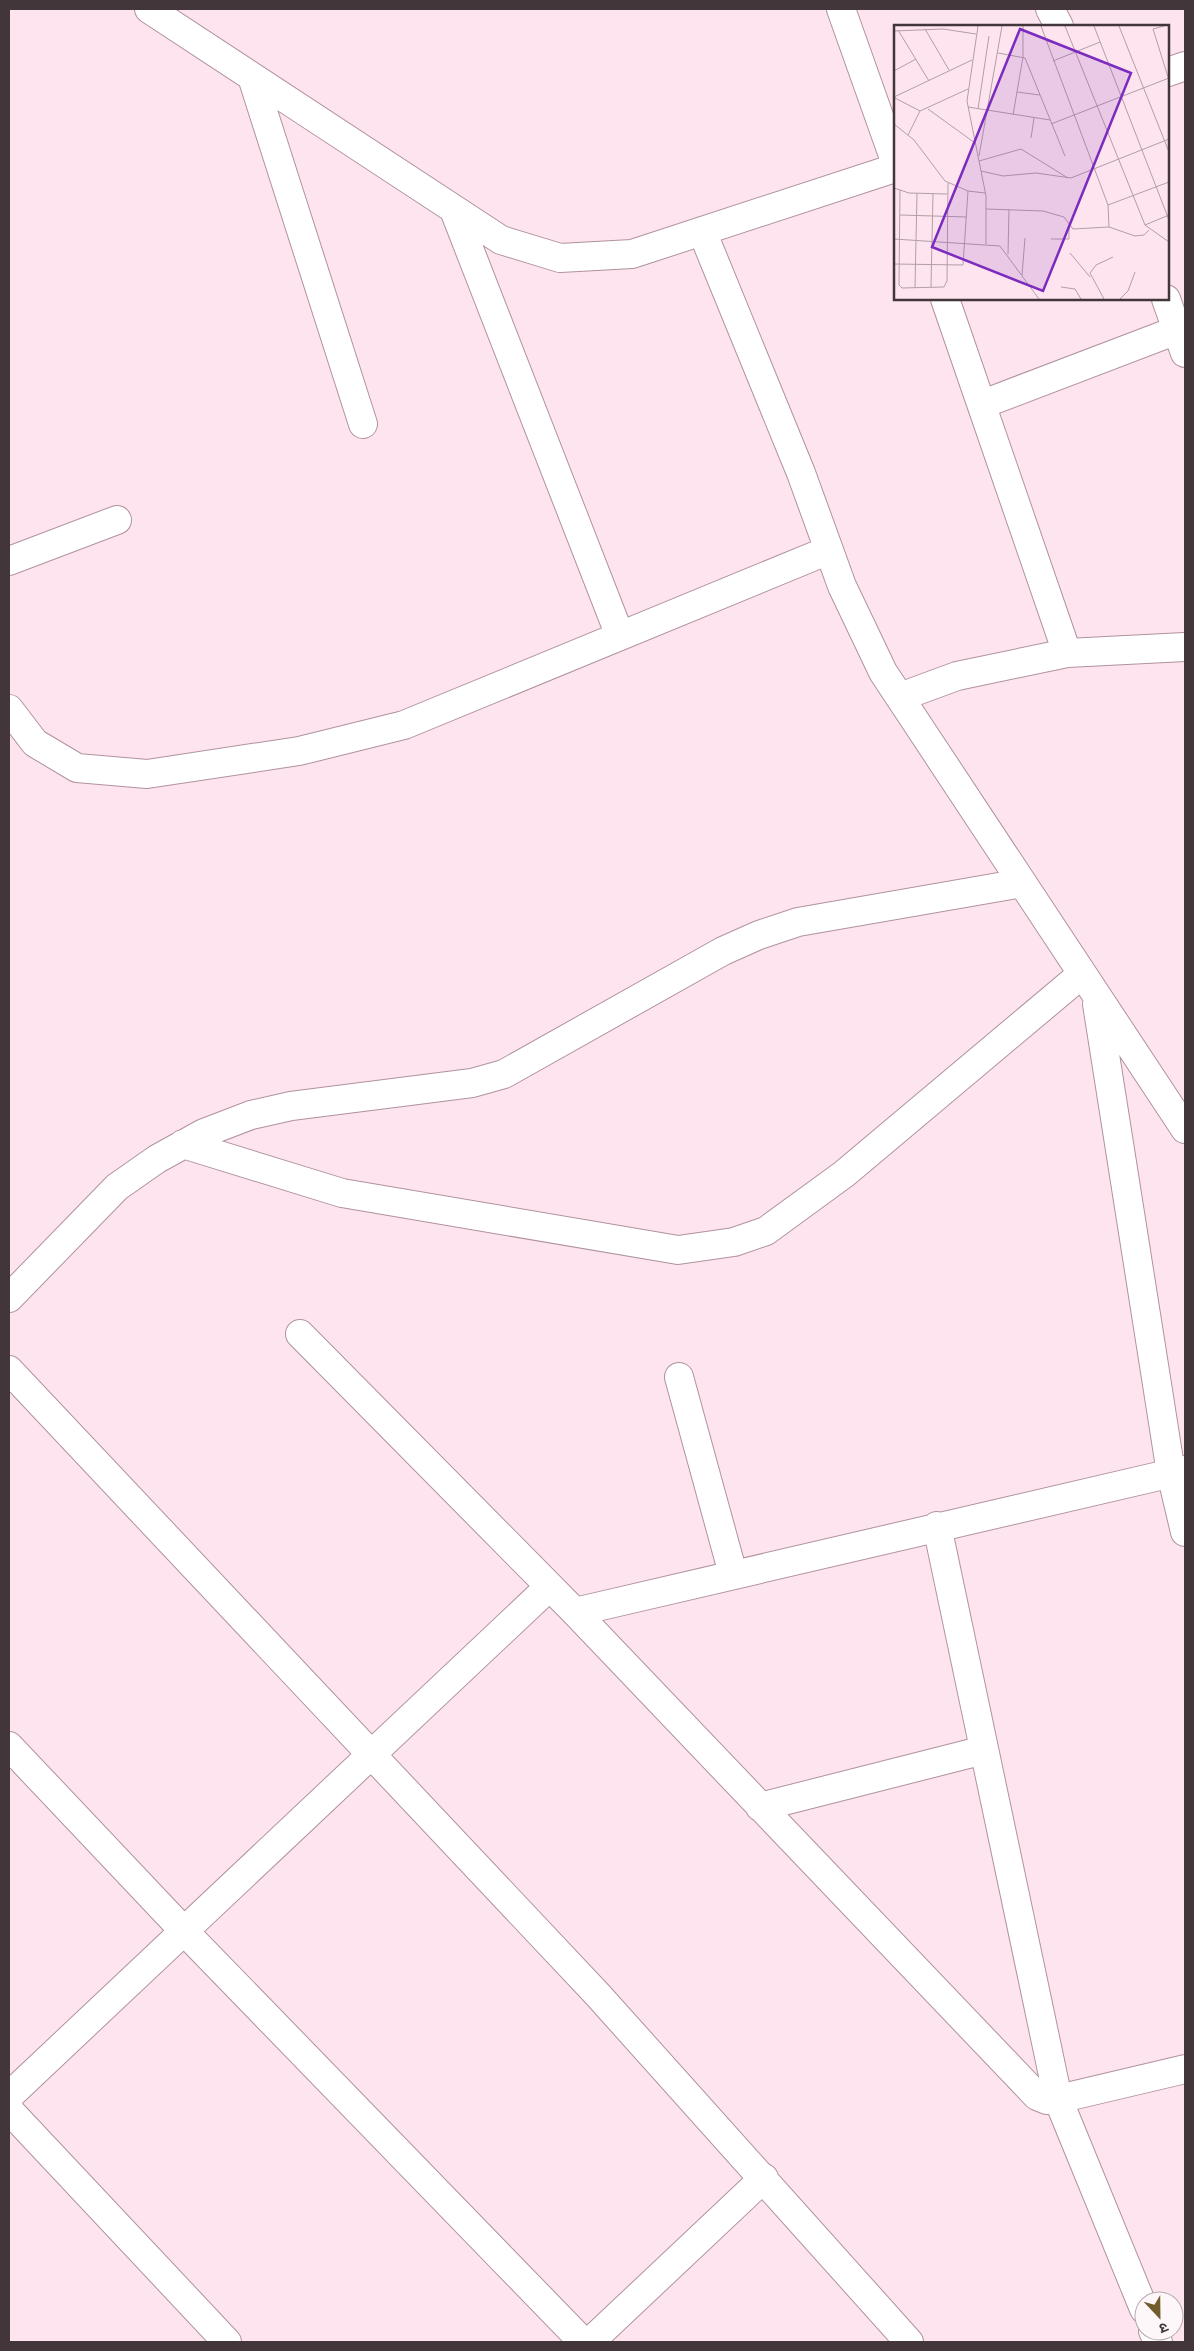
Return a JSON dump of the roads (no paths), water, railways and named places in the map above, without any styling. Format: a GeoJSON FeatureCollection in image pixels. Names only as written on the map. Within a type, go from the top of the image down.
{"type":"FeatureCollection","features":[{"type":"Feature","properties":{"kind":"street"},"geometry":{"type":"LineString","coordinates":[[149,9],[500,240],[560,258],[632,254],[894,168]]}},
{"type":"Feature","properties":{"kind":"street"},"geometry":{"type":"LineString","coordinates":[[841,9],[894,158]]}},
{"type":"Feature","properties":{"kind":"street"},"geometry":{"type":"LineString","coordinates":[[1050,9],[1058,25]]}},
{"type":"Feature","properties":{"kind":"street"},"geometry":{"type":"LineString","coordinates":[[1169,72],[1185,66]]}},
{"type":"Feature","properties":{"kind":"street"},"geometry":{"type":"LineString","coordinates":[[252,77],[363,424]]}},
{"type":"Feature","properties":{"kind":"street"},"geometry":{"type":"LineString","coordinates":[[454,210],[620,636]]}},
{"type":"Feature","properties":{"kind":"street"},"geometry":{"type":"LineString","coordinates":[[702,231],[801,473],[842,586],[883,672],[1096,997],[1183,1123]]}},
{"type":"Feature","properties":{"kind":"street"},"geometry":{"type":"LineString","coordinates":[[945,300],[983,404],[1067,653]]}},
{"type":"Feature","properties":{"kind":"street"},"geometry":{"type":"LineString","coordinates":[[983,404],[1183,337],[1166,300]]}},
{"type":"Feature","properties":{"kind":"street"},"geometry":{"type":"LineString","coordinates":[[9,561],[117,520]]}},
{"type":"Feature","properties":{"kind":"street"},"geometry":{"type":"LineString","coordinates":[[9,709],[35,743],[78,768],[147,774],[299,751],[404,725],[829,550]]}},
{"type":"Feature","properties":{"kind":"street"},"geometry":{"type":"LineString","coordinates":[[900,697],[957,676],[1067,653],[1185,647]]}},
{"type":"Feature","properties":{"kind":"street"},"geometry":{"type":"LineString","coordinates":[[9,1298],[117,1187],[157,1159],[204,1133],[251,1116],[291,1106],[472,1084],[504,1074],[723,951],[759,935],[798,922],[1022,883]]}},
{"type":"Feature","properties":{"kind":"street"},"geometry":{"type":"LineString","coordinates":[[183,1144],[342,1193],[678,1250],[734,1242],[766,1231],[844,1174],[1082,974]]}},
{"type":"Feature","properties":{"kind":"street"},"geometry":{"type":"LineString","coordinates":[[1096,997],[1178,1471],[1185,1532]]}},
{"type":"Feature","properties":{"kind":"street"},"geometry":{"type":"LineString","coordinates":[[300,1334],[575,1612],[1037,2096],[1047,2100],[1185,2070]]}},
{"type":"Feature","properties":{"kind":"street"},"geometry":{"type":"LineString","coordinates":[[9,1370],[598,1995],[909,2342]]}},
{"type":"Feature","properties":{"kind":"street"},"geometry":{"type":"LineString","coordinates":[[679,1377],[733,1574]]}},
{"type":"Feature","properties":{"kind":"street"},"geometry":{"type":"LineString","coordinates":[[575,1612],[1178,1471]]}},
{"type":"Feature","properties":{"kind":"street"},"geometry":{"type":"LineString","coordinates":[[937,1526],[1058,2098],[1137,2291]]}},
{"type":"Feature","properties":{"kind":"street"},"geometry":{"type":"LineString","coordinates":[[9,2096],[549,1587]]}},
{"type":"Feature","properties":{"kind":"street"},"geometry":{"type":"LineString","coordinates":[[9,1746],[184,1931],[582,2342]]}},
{"type":"Feature","properties":{"kind":"street"},"geometry":{"type":"LineString","coordinates":[[760,1807],[984,1750]]}},
{"type":"Feature","properties":{"kind":"street"},"geometry":{"type":"LineString","coordinates":[[9,2110],[227,2342]]}},
{"type":"Feature","properties":{"kind":"street"},"geometry":{"type":"LineString","coordinates":[[590,2342],[764,2178]]}}]}
